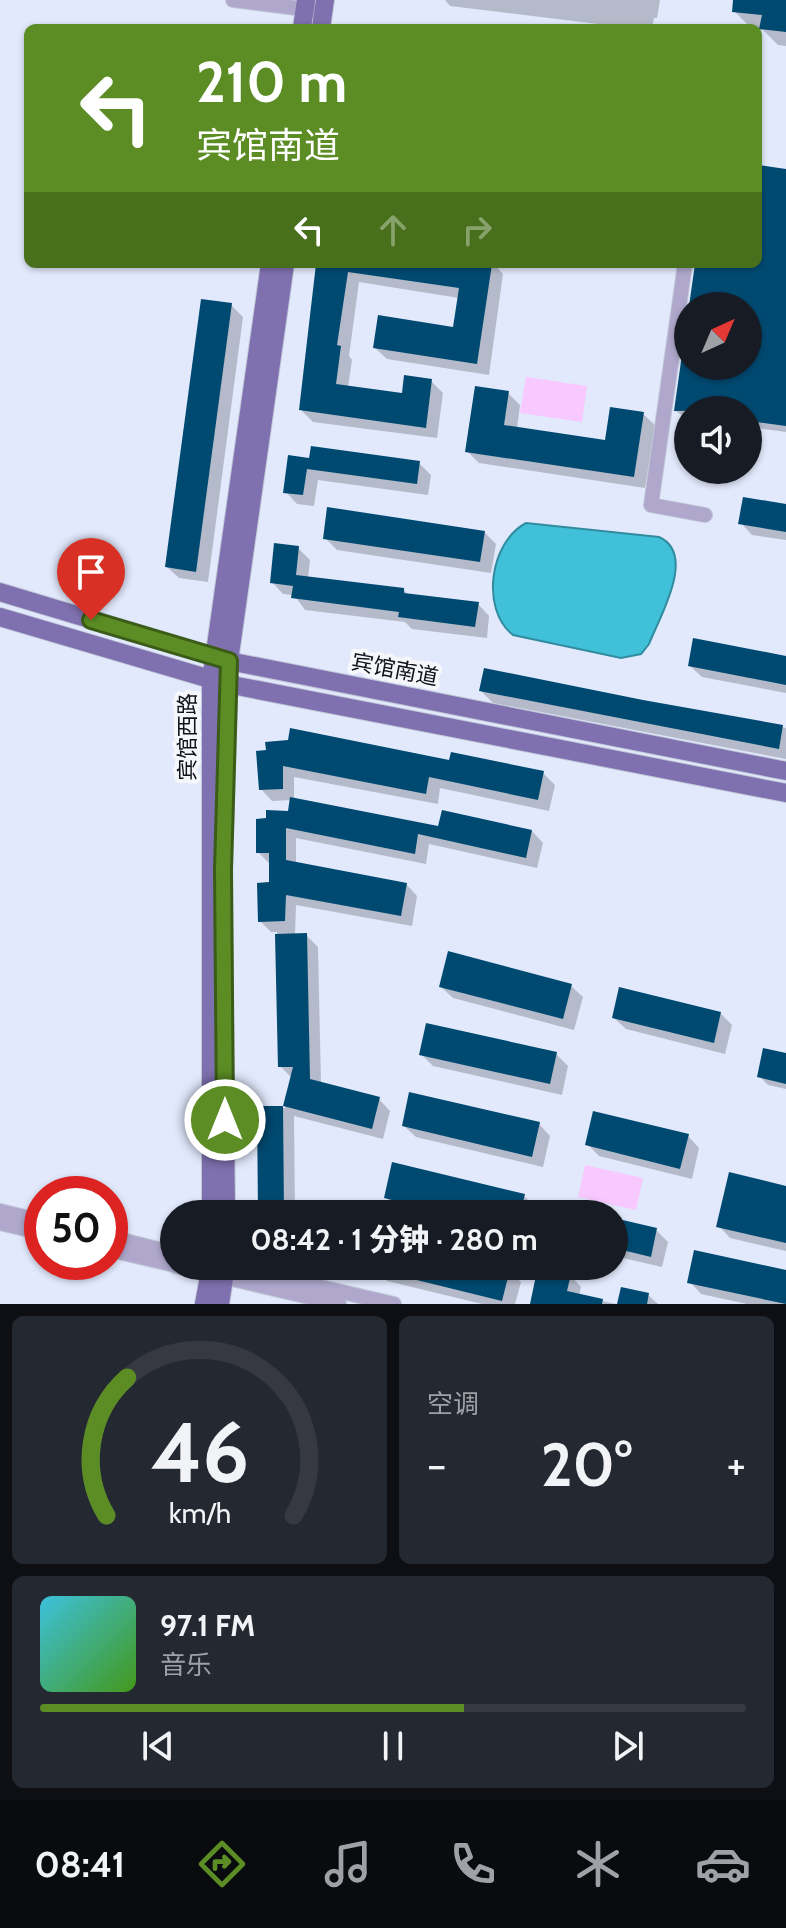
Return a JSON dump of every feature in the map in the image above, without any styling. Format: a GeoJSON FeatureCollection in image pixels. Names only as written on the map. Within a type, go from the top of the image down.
{"type":"FeatureCollection","features":[{"type":"Feature","properties":{"kind":"main road","name":"宾馆西路"},"geometry":{"type":"LineString","coordinates":[[211,1200],[219,683],[270,268]]}},
{"type":"Feature","properties":{"kind":"main road","name":"宾馆西路"},"geometry":{"type":"LineString","coordinates":[[221,659],[284,268]]}},
{"type":"Feature","properties":{"kind":"main road","name":"宾馆南道"},"geometry":{"type":"LineString","coordinates":[[0,592],[221,659],[786,771]]}},
{"type":"Feature","properties":{"kind":"main road"},"geometry":{"type":"LineString","coordinates":[[0,617],[219,683],[786,793]]}},
{"type":"Feature","properties":{"kind":"main road","name":"宾馆西路"},"geometry":{"type":"LineString","coordinates":[[219,683],[226,1200]]}},
{"type":"Feature","properties":{"kind":"main road"},"geometry":{"type":"LineString","coordinates":[[204,1304],[215,1280]]}},
{"type":"Feature","properties":{"kind":"main road"},"geometry":{"type":"LineString","coordinates":[[220,1280],[220,1304]]}},
{"type":"Feature","properties":{"kind":"street"},"geometry":{"type":"LineString","coordinates":[[233,0],[314,13]]}},
{"type":"Feature","properties":{"kind":"street"},"geometry":{"type":"LineString","coordinates":[[684,268],[651,505],[705,515]]}},
{"type":"Feature","properties":{"kind":"street"},"geometry":{"type":"LineString","coordinates":[[0,1211],[24,1217]]}},
{"type":"Feature","properties":{"kind":"street"},"geometry":{"type":"LineString","coordinates":[[0,1223],[24,1229]]}},
{"type":"Feature","properties":{"kind":"street"},"geometry":{"type":"LineString","coordinates":[[128,1244],[160,1257]]}},
{"type":"Feature","properties":{"kind":"street"},"geometry":{"type":"LineString","coordinates":[[128,1254],[160,1260]]}},
{"type":"Feature","properties":{"kind":"street"},"geometry":{"type":"LineString","coordinates":[[255,1280],[339,1304]]}},
{"type":"Feature","properties":{"kind":"street"},"geometry":{"type":"LineString","coordinates":[[271,1280],[394,1304]]}},
{"type":"Feature","properties":{"kind":"shaded area"},"geometry":{"type":"Polygon","coordinates":[[[526,377],[587,386],[582,422],[520,413],[526,377]]]}},
{"type":"Feature","properties":{"kind":"shaded area"},"geometry":{"type":"Polygon","coordinates":[[[585,1165],[643,1178],[636,1210],[628,1208],[628,1200],[578,1197],[585,1165]]]}},
{"type":"Feature","properties":{"kind":"water"},"geometry":{"type":"Polygon","coordinates":[[[526,523],[659,537],[670,545],[675,557],[672,586],[649,644],[641,654],[621,658],[513,635],[503,624],[493,593],[497,560],[514,532],[526,523]]]}},
{"type":"Feature","properties":{"kind":"building"},"geometry":{"type":"Polygon","coordinates":[[[733,0],[786,0],[786,32],[762,29],[762,15],[732,12],[733,0]]]}},
{"type":"Feature","properties":{"kind":"building"},"geometry":{"type":"Polygon","coordinates":[[[762,166],[786,169],[786,426],[762,423],[762,396],[676,396],[678,380],[762,380],[762,292],[691,292],[694,268],[762,268],[762,166]]]}},
{"type":"Feature","properties":{"kind":"building"},"geometry":{"type":"Polygon","coordinates":[[[316,268],[491,268],[477,364],[373,348],[378,315],[453,327],[459,288],[348,272],[337,345],[341,346],[336,384],[402,393],[404,375],[432,379],[426,428],[299,410],[316,268]]]}},
{"type":"Feature","properties":{"kind":"building"},"geometry":{"type":"Polygon","coordinates":[[[201,299],[232,303],[196,572],[165,567],[201,299]]]}},
{"type":"Feature","properties":{"kind":"building"},"geometry":{"type":"Polygon","coordinates":[[[475,386],[509,391],[504,425],[605,440],[610,407],[644,412],[634,477],[465,452],[475,386]]]}},
{"type":"Feature","properties":{"kind":"building"},"geometry":{"type":"Polygon","coordinates":[[[311,446],[420,461],[417,484],[307,469],[303,495],[283,493],[288,455],[309,458],[311,446]]]}},
{"type":"Feature","properties":{"kind":"building"},"geometry":{"type":"Polygon","coordinates":[[[743,497],[786,504],[786,532],[738,524],[743,497]]]}},
{"type":"Feature","properties":{"kind":"building"},"geometry":{"type":"Polygon","coordinates":[[[327,507],[485,531],[480,562],[323,539],[327,507]]]}},
{"type":"Feature","properties":{"kind":"building"},"geometry":{"type":"Polygon","coordinates":[[[274,543],[299,546],[296,575],[404,588],[404,593],[479,602],[475,627],[398,617],[399,612],[291,598],[293,586],[270,583],[274,543]]]}},
{"type":"Feature","properties":{"kind":"building"},"geometry":{"type":"Polygon","coordinates":[[[693,638],[786,656],[786,685],[688,666],[693,638]]]}},
{"type":"Feature","properties":{"kind":"building"},"geometry":{"type":"Polygon","coordinates":[[[484,668],[783,725],[779,749],[479,691],[484,668]]]}},
{"type":"Feature","properties":{"kind":"building"},"geometry":{"type":"Polygon","coordinates":[[[290,728],[449,760],[451,752],[544,771],[538,800],[429,777],[426,794],[283,766],[283,789],[259,790],[256,751],[266,750],[265,742],[288,740],[290,728]]]}},
{"type":"Feature","properties":{"kind":"building"},"geometry":{"type":"Polygon","coordinates":[[[290,797],[438,826],[442,810],[532,830],[526,858],[418,834],[415,854],[286,828],[286,860],[407,883],[401,916],[286,895],[285,921],[258,922],[257,883],[269,882],[269,853],[256,853],[256,819],[266,818],[266,810],[288,811],[290,797]]]}},
{"type":"Feature","properties":{"kind":"building"},"geometry":{"type":"Polygon","coordinates":[[[307,933],[310,1079],[380,1097],[372,1129],[283,1106],[293,1067],[278,1067],[275,934],[307,933]]]}},
{"type":"Feature","properties":{"kind":"building"},"geometry":{"type":"Polygon","coordinates":[[[448,951],[572,984],[563,1019],[439,987],[448,951]]]}},
{"type":"Feature","properties":{"kind":"building"},"geometry":{"type":"Polygon","coordinates":[[[619,987],[721,1012],[714,1043],[612,1018],[619,987]]]}},
{"type":"Feature","properties":{"kind":"building"},"geometry":{"type":"Polygon","coordinates":[[[426,1023],[557,1052],[550,1084],[419,1055],[426,1023]]]}},
{"type":"Feature","properties":{"kind":"building"},"geometry":{"type":"Polygon","coordinates":[[[763,1048],[786,1053],[786,1084],[757,1077],[763,1048]]]}},
{"type":"Feature","properties":{"kind":"building"},"geometry":{"type":"Polygon","coordinates":[[[409,1092],[540,1122],[532,1157],[402,1126],[409,1092]]]}},
{"type":"Feature","properties":{"kind":"building"},"geometry":{"type":"Polygon","coordinates":[[[257,1106],[283,1106],[284,1200],[258,1200],[257,1106]]]}},
{"type":"Feature","properties":{"kind":"building"},"geometry":{"type":"Polygon","coordinates":[[[593,1111],[689,1134],[680,1169],[585,1145],[593,1111]]]}},
{"type":"Feature","properties":{"kind":"building"},"geometry":{"type":"Polygon","coordinates":[[[392,1162],[525,1194],[524,1200],[384,1198],[392,1162]]]}},
{"type":"Feature","properties":{"kind":"building"},"geometry":{"type":"Polygon","coordinates":[[[729,1172],[786,1186],[786,1243],[716,1227],[729,1172]]]}},
{"type":"Feature","properties":{"kind":"building"},"geometry":{"type":"Polygon","coordinates":[[[628,1221],[657,1228],[651,1257],[628,1251],[628,1221]]]}},
{"type":"Feature","properties":{"kind":"building"},"geometry":{"type":"Polygon","coordinates":[[[694,1250],[786,1270],[786,1304],[687,1283],[694,1250]]]}},
{"type":"Feature","properties":{"kind":"building"},"geometry":{"type":"Polygon","coordinates":[[[417,1280],[507,1280],[502,1301],[417,1280]]]}},
{"type":"Feature","properties":{"kind":"building"},"geometry":{"type":"Polygon","coordinates":[[[535,1280],[570,1280],[567,1291],[603,1299],[602,1304],[530,1304],[535,1280]]]}},
{"type":"Feature","properties":{"kind":"building"},"geometry":{"type":"Polygon","coordinates":[[[621,1287],[649,1293],[647,1304],[617,1304],[621,1287]]]}},
{"type":"Feature","properties":{"kind":"route"},"geometry":{"type":"LineString","coordinates":[[91,620],[229,661],[223,869],[225,1120]]}}]}
